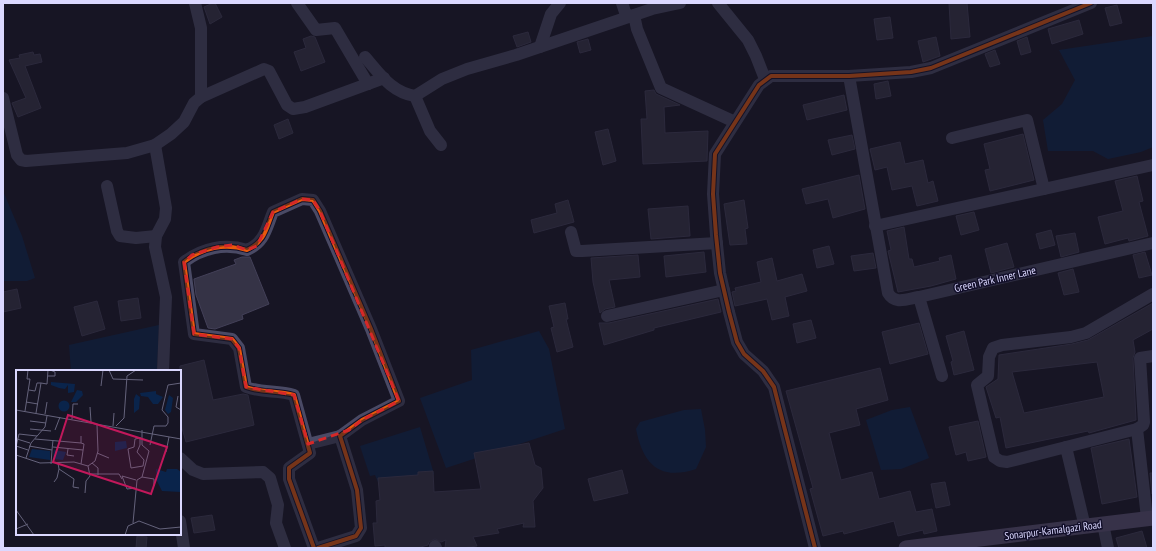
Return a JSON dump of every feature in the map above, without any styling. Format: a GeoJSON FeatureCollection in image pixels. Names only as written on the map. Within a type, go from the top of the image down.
{"type":"FeatureCollection","features":[{"type":"Feature","properties":{"kind":"main road","name":"Sonarpur-Kamalgazi Road"},"geometry":{"type":"LineString","coordinates":[[906,548],[1150,518]]}},
{"type":"Feature","properties":{"kind":"street"},"geometry":{"type":"LineString","coordinates":[[297,3],[316,30],[335,28],[368,84]]}},
{"type":"Feature","properties":{"kind":"street"},"geometry":{"type":"LineString","coordinates":[[540,47],[551,14],[560,3]]}},
{"type":"Feature","properties":{"kind":"street"},"geometry":{"type":"LineString","coordinates":[[622,3],[625,12],[632,16],[661,88],[735,122]]}},
{"type":"Feature","properties":{"kind":"street"},"geometry":{"type":"LineString","coordinates":[[415,96],[452,74],[540,47],[632,16],[680,3]]}},
{"type":"Feature","properties":{"kind":"street"},"geometry":{"type":"LineString","coordinates":[[718,3],[748,40],[765,79]]}},
{"type":"Feature","properties":{"kind":"street"},"geometry":{"type":"LineString","coordinates":[[815,548],[774,387],[763,371],[744,354],[737,342],[720,273],[712,194],[714,158],[724,138],[759,85],[765,79],[778,75],[849,76],[911,72],[932,68],[1091,3]]}},
{"type":"Feature","properties":{"kind":"street"},"geometry":{"type":"LineString","coordinates":[[198,4],[201,28],[201,97]]}},
{"type":"Feature","properties":{"kind":"street"},"geometry":{"type":"LineString","coordinates":[[365,57],[397,90],[415,96],[430,131],[441,145]]}},
{"type":"Feature","properties":{"kind":"street"},"geometry":{"type":"LineString","coordinates":[[3,98],[17,155],[21,160],[26,161],[127,153],[155,145],[171,134],[184,122],[194,103],[201,97],[264,69],[269,71],[287,105],[293,109],[305,107],[384,78]]}},
{"type":"Feature","properties":{"kind":"street"},"geometry":{"type":"LineString","coordinates":[[849,76],[875,226],[1153,165]]}},
{"type":"Feature","properties":{"kind":"street"},"geometry":{"type":"LineString","coordinates":[[952,138],[1027,120],[1044,189]]}},
{"type":"Feature","properties":{"kind":"street"},"geometry":{"type":"LineString","coordinates":[[155,145],[166,208],[165,219],[156,236],[155,247],[166,297],[163,370]]}},
{"type":"Feature","properties":{"kind":"street"},"geometry":{"type":"LineString","coordinates":[[107,186],[116,231],[120,236],[136,238],[156,236]]}},
{"type":"Feature","properties":{"kind":"street"},"geometry":{"type":"LineString","coordinates":[[308,444],[340,436],[362,420],[399,401],[371,328],[320,210],[313,200],[302,199],[273,212],[264,236],[257,246],[247,250],[233,245],[217,247],[192,255],[184,262],[194,334],[232,338],[239,348],[246,387],[257,391],[284,392],[294,395],[310,453],[289,468],[289,479],[314,548]]}},
{"type":"Feature","properties":{"kind":"street","name":"Green Park Inner Lane"},"geometry":{"type":"LineString","coordinates":[[875,226],[888,293],[891,299],[897,301],[1153,243]]}},
{"type":"Feature","properties":{"kind":"street"},"geometry":{"type":"LineString","coordinates":[[571,232],[576,251],[717,243]]}},
{"type":"Feature","properties":{"kind":"street"},"geometry":{"type":"LineString","coordinates":[[607,316],[724,290]]}},
{"type":"Feature","properties":{"kind":"street"},"geometry":{"type":"LineString","coordinates":[[1153,294],[1086,333],[1071,337],[1002,345],[993,348],[991,351],[988,376],[978,382],[976,389],[994,457],[1000,461],[1007,462],[1137,429],[1142,426],[1144,422],[1140,358],[1153,356]]}},
{"type":"Feature","properties":{"kind":"street"},"geometry":{"type":"LineString","coordinates":[[919,297],[942,376]]}},
{"type":"Feature","properties":{"kind":"street"},"geometry":{"type":"LineString","coordinates":[[1137,429],[1150,518]]}},
{"type":"Feature","properties":{"kind":"street"},"geometry":{"type":"LineString","coordinates":[[318,548],[356,536],[361,528],[357,490],[340,436]]}},
{"type":"Feature","properties":{"kind":"street"},"geometry":{"type":"LineString","coordinates":[[1066,447],[1085,527]]}},
{"type":"Feature","properties":{"kind":"street"},"geometry":{"type":"LineString","coordinates":[[181,459],[193,470],[203,474],[263,472],[270,478],[278,505],[276,523],[285,548]]}},
{"type":"Feature","properties":{"kind":"street"},"geometry":{"type":"LineString","coordinates":[[1103,524],[1108,548]]}},
{"type":"Feature","properties":{"kind":"street"},"geometry":{"type":"LineString","coordinates":[[181,528],[184,548]]}},
{"type":"Feature","properties":{"kind":"highlighted area"},"geometry":{"type":"Polygon","coordinates":[[[302,199],[313,200],[320,211],[399,401],[362,420],[349,430],[308,444],[294,395],[246,387],[239,348],[232,339],[194,334],[184,262],[192,255],[217,247],[233,245],[247,250],[257,246],[273,212],[302,199]]]}},
{"type":"Feature","properties":{"kind":"water"},"geometry":{"type":"Polygon","coordinates":[[[1153,36],[1153,147],[1141,152],[1108,159],[1093,151],[1048,151],[1043,120],[1062,104],[1075,80],[1059,50],[1153,36]]]}},
{"type":"Feature","properties":{"kind":"water"},"geometry":{"type":"Polygon","coordinates":[[[3,191],[22,236],[35,278],[27,281],[3,281],[3,191]]]}},
{"type":"Feature","properties":{"kind":"water"},"geometry":{"type":"Polygon","coordinates":[[[159,325],[157,370],[71,370],[69,345],[159,325]]]}},
{"type":"Feature","properties":{"kind":"water"},"geometry":{"type":"Polygon","coordinates":[[[539,331],[549,349],[565,429],[446,468],[420,398],[472,380],[471,350],[539,331]]]}},
{"type":"Feature","properties":{"kind":"water"},"geometry":{"type":"Polygon","coordinates":[[[910,407],[929,458],[901,469],[881,470],[866,420],[892,410],[910,407]]]}},
{"type":"Feature","properties":{"kind":"water"},"geometry":{"type":"Polygon","coordinates":[[[701,409],[705,430],[706,447],[696,469],[672,473],[655,467],[643,452],[639,441],[636,429],[640,422],[684,410],[701,409]]]}},
{"type":"Feature","properties":{"kind":"water"},"geometry":{"type":"Polygon","coordinates":[[[420,427],[434,474],[382,491],[375,475],[370,476],[360,446],[420,427]]]}},
{"type":"Feature","properties":{"kind":"building"},"geometry":{"type":"Polygon","coordinates":[[[215,3],[222,17],[210,24],[204,7],[215,3]]]}},
{"type":"Feature","properties":{"kind":"building"},"geometry":{"type":"Polygon","coordinates":[[[949,3],[967,3],[970,37],[951,39],[949,3]]]}},
{"type":"Feature","properties":{"kind":"building"},"geometry":{"type":"Polygon","coordinates":[[[1117,5],[1122,23],[1110,26],[1105,8],[1117,5]]]}},
{"type":"Feature","properties":{"kind":"building"},"geometry":{"type":"Polygon","coordinates":[[[890,17],[893,38],[877,40],[874,19],[890,17]]]}},
{"type":"Feature","properties":{"kind":"building"},"geometry":{"type":"Polygon","coordinates":[[[1079,20],[1083,34],[1052,44],[1048,29],[1079,20]]]}},
{"type":"Feature","properties":{"kind":"building"},"geometry":{"type":"Polygon","coordinates":[[[528,32],[531,42],[517,47],[513,36],[528,32]]]}},
{"type":"Feature","properties":{"kind":"building"},"geometry":{"type":"Polygon","coordinates":[[[311,36],[315,37],[325,62],[301,71],[294,52],[306,48],[303,39],[311,36]]]}},
{"type":"Feature","properties":{"kind":"building"},"geometry":{"type":"Polygon","coordinates":[[[936,37],[940,56],[923,62],[918,41],[936,37]]]}},
{"type":"Feature","properties":{"kind":"building"},"geometry":{"type":"Polygon","coordinates":[[[1027,37],[1031,52],[1021,55],[1017,41],[1027,37]]]}},
{"type":"Feature","properties":{"kind":"building"},"geometry":{"type":"Polygon","coordinates":[[[588,39],[591,50],[580,53],[577,42],[588,39]]]}},
{"type":"Feature","properties":{"kind":"building"},"geometry":{"type":"Polygon","coordinates":[[[995,50],[1000,64],[990,67],[985,54],[995,50]]]}},
{"type":"Feature","properties":{"kind":"building"},"geometry":{"type":"Polygon","coordinates":[[[33,52],[34,55],[40,54],[42,62],[25,66],[41,108],[18,117],[12,103],[26,98],[9,60],[20,58],[19,55],[33,52]]]}},
{"type":"Feature","properties":{"kind":"building"},"geometry":{"type":"Polygon","coordinates":[[[888,81],[891,96],[876,99],[874,84],[888,81]]]}},
{"type":"Feature","properties":{"kind":"building"},"geometry":{"type":"Polygon","coordinates":[[[654,90],[656,94],[680,105],[664,107],[665,133],[708,131],[707,161],[643,164],[641,119],[647,119],[645,91],[654,90]]]}},
{"type":"Feature","properties":{"kind":"building"},"geometry":{"type":"Polygon","coordinates":[[[844,95],[847,110],[807,120],[803,105],[844,95]]]}},
{"type":"Feature","properties":{"kind":"building"},"geometry":{"type":"Polygon","coordinates":[[[288,119],[293,133],[279,139],[274,125],[288,119]]]}},
{"type":"Feature","properties":{"kind":"building"},"geometry":{"type":"Polygon","coordinates":[[[608,129],[616,161],[603,165],[595,132],[608,129]]]}},
{"type":"Feature","properties":{"kind":"building"},"geometry":{"type":"Polygon","coordinates":[[[1023,134],[1034,180],[990,191],[985,170],[990,169],[984,144],[1023,134]]]}},
{"type":"Feature","properties":{"kind":"building"},"geometry":{"type":"Polygon","coordinates":[[[852,135],[855,149],[832,155],[828,140],[852,135]]]}},
{"type":"Feature","properties":{"kind":"building"},"geometry":{"type":"Polygon","coordinates":[[[900,142],[905,164],[923,160],[928,183],[933,181],[938,201],[917,206],[912,186],[892,190],[887,167],[875,170],[870,149],[900,142]]]}},
{"type":"Feature","properties":{"kind":"building"},"geometry":{"type":"Polygon","coordinates":[[[859,175],[865,209],[833,218],[828,199],[806,204],[802,189],[859,175]]]}},
{"type":"Feature","properties":{"kind":"building"},"geometry":{"type":"Polygon","coordinates":[[[1137,176],[1143,201],[1139,202],[1148,236],[1129,241],[1128,238],[1105,244],[1098,217],[1123,211],[1115,181],[1137,176]]]}},
{"type":"Feature","properties":{"kind":"building"},"geometry":{"type":"Polygon","coordinates":[[[568,200],[574,222],[534,233],[531,220],[557,213],[555,204],[568,200]]]}},
{"type":"Feature","properties":{"kind":"building"},"geometry":{"type":"Polygon","coordinates":[[[744,200],[748,228],[745,229],[747,244],[730,245],[724,204],[744,200]]]}},
{"type":"Feature","properties":{"kind":"building"},"geometry":{"type":"Polygon","coordinates":[[[688,206],[690,236],[651,239],[648,209],[688,206]]]}},
{"type":"Feature","properties":{"kind":"building"},"geometry":{"type":"Polygon","coordinates":[[[974,212],[979,230],[961,235],[956,216],[974,212]]]}},
{"type":"Feature","properties":{"kind":"building"},"geometry":{"type":"Polygon","coordinates":[[[904,227],[909,259],[912,259],[914,267],[940,261],[939,258],[951,255],[956,279],[931,286],[898,292],[888,251],[891,250],[887,231],[904,227]]]}},
{"type":"Feature","properties":{"kind":"building"},"geometry":{"type":"Polygon","coordinates":[[[1051,230],[1055,245],[1040,249],[1036,234],[1051,230]]]}},
{"type":"Feature","properties":{"kind":"building"},"geometry":{"type":"Polygon","coordinates":[[[1075,233],[1079,252],[1061,257],[1056,236],[1075,233]]]}},
{"type":"Feature","properties":{"kind":"building"},"geometry":{"type":"Polygon","coordinates":[[[1007,243],[1014,267],[991,273],[985,249],[1007,243]]]}},
{"type":"Feature","properties":{"kind":"building"},"geometry":{"type":"Polygon","coordinates":[[[829,246],[834,264],[817,268],[813,250],[829,246]]]}},
{"type":"Feature","properties":{"kind":"building"},"geometry":{"type":"Polygon","coordinates":[[[704,252],[706,272],[666,277],[664,256],[704,252]]]}},
{"type":"Feature","properties":{"kind":"building"},"geometry":{"type":"Polygon","coordinates":[[[1145,252],[1152,275],[1139,278],[1133,255],[1145,252]]]}},
{"type":"Feature","properties":{"kind":"building"},"geometry":{"type":"Polygon","coordinates":[[[873,253],[876,268],[854,271],[851,256],[873,253]]]}},
{"type":"Feature","properties":{"kind":"building"},"geometry":{"type":"Polygon","coordinates":[[[638,255],[640,277],[609,280],[615,307],[605,309],[600,313],[593,282],[591,258],[638,255]]]}},
{"type":"Feature","properties":{"kind":"building"},"geometry":{"type":"Polygon","coordinates":[[[242,257],[250,257],[269,304],[242,315],[243,319],[215,329],[208,328],[196,295],[194,279],[236,264],[234,260],[242,257]]]}},
{"type":"Feature","properties":{"kind":"building"},"geometry":{"type":"Polygon","coordinates":[[[772,258],[777,281],[802,274],[807,291],[785,297],[789,316],[772,320],[767,299],[735,306],[732,292],[736,291],[735,288],[761,282],[757,262],[772,258]]]}},
{"type":"Feature","properties":{"kind":"building"},"geometry":{"type":"Polygon","coordinates":[[[1073,269],[1079,292],[1064,295],[1058,273],[1073,269]]]}},
{"type":"Feature","properties":{"kind":"building"},"geometry":{"type":"Polygon","coordinates":[[[17,289],[21,308],[3,312],[3,292],[17,289]]]}},
{"type":"Feature","properties":{"kind":"building"},"geometry":{"type":"Polygon","coordinates":[[[138,298],[141,318],[121,321],[118,301],[138,298]]]}},
{"type":"Feature","properties":{"kind":"building"},"geometry":{"type":"Polygon","coordinates":[[[718,299],[721,312],[654,328],[654,330],[604,345],[599,323],[609,323],[718,299]]]}},
{"type":"Feature","properties":{"kind":"building"},"geometry":{"type":"Polygon","coordinates":[[[97,301],[105,329],[82,336],[74,307],[97,301]]]}},
{"type":"Feature","properties":{"kind":"building"},"geometry":{"type":"Polygon","coordinates":[[[565,303],[568,319],[566,319],[573,347],[557,352],[551,328],[554,327],[549,306],[565,303]]]}},
{"type":"Feature","properties":{"kind":"building"},"geometry":{"type":"Polygon","coordinates":[[[1153,303],[1153,329],[1133,340],[1135,352],[1133,358],[1136,420],[1089,433],[1088,431],[1006,448],[1000,417],[996,418],[986,387],[998,379],[999,355],[1072,344],[1088,340],[1153,303]],[[1097,362],[1012,372],[1024,413],[1104,397],[1097,362]]]}},
{"type":"Feature","properties":{"kind":"building"},"geometry":{"type":"Polygon","coordinates":[[[811,320],[816,338],[797,343],[793,324],[811,320]]]}},
{"type":"Feature","properties":{"kind":"building"},"geometry":{"type":"Polygon","coordinates":[[[919,323],[928,354],[890,364],[882,332],[919,323]]]}},
{"type":"Feature","properties":{"kind":"building"},"geometry":{"type":"Polygon","coordinates":[[[964,331],[974,370],[954,375],[951,362],[953,361],[946,336],[964,331]]]}},
{"type":"Feature","properties":{"kind":"building"},"geometry":{"type":"Polygon","coordinates":[[[204,360],[213,400],[243,394],[248,395],[254,425],[186,442],[181,424],[180,366],[204,360]]]}},
{"type":"Feature","properties":{"kind":"building"},"geometry":{"type":"Polygon","coordinates":[[[880,368],[888,400],[856,409],[860,425],[829,433],[841,480],[872,472],[879,499],[910,491],[916,512],[932,509],[937,531],[924,534],[923,530],[898,536],[894,521],[844,534],[843,531],[823,536],[810,489],[813,488],[786,391],[880,368]]]}},
{"type":"Feature","properties":{"kind":"building"},"geometry":{"type":"Polygon","coordinates":[[[978,421],[986,457],[968,461],[966,452],[956,455],[949,427],[978,421]]]}},
{"type":"Feature","properties":{"kind":"building"},"geometry":{"type":"Polygon","coordinates":[[[1129,439],[1137,497],[1102,504],[1091,448],[1129,439]]]}},
{"type":"Feature","properties":{"kind":"building"},"geometry":{"type":"Polygon","coordinates":[[[529,443],[535,465],[541,468],[543,488],[533,501],[535,527],[523,527],[524,523],[497,529],[499,533],[473,537],[477,546],[462,548],[445,548],[446,540],[441,542],[435,539],[429,542],[428,545],[417,548],[385,548],[385,545],[375,546],[373,523],[377,523],[376,501],[380,500],[378,478],[418,475],[418,472],[433,471],[434,492],[481,489],[474,453],[529,443]]]}},
{"type":"Feature","properties":{"kind":"building"},"geometry":{"type":"Polygon","coordinates":[[[622,470],[628,493],[594,501],[588,479],[622,470]]]}},
{"type":"Feature","properties":{"kind":"building"},"geometry":{"type":"Polygon","coordinates":[[[1150,473],[1153,473],[1152,494],[1150,473]]]}},
{"type":"Feature","properties":{"kind":"building"},"geometry":{"type":"Polygon","coordinates":[[[945,482],[950,505],[936,508],[931,484],[945,482]]]}},
{"type":"Feature","properties":{"kind":"building"},"geometry":{"type":"Polygon","coordinates":[[[212,515],[215,530],[194,533],[191,518],[212,515]]]}},
{"type":"Feature","properties":{"kind":"building"},"geometry":{"type":"Polygon","coordinates":[[[1142,531],[1147,548],[1119,548],[1116,538],[1142,531]]]}},
{"type":"Feature","properties":{"kind":"building"},"geometry":{"type":"Polygon","coordinates":[[[137,536],[147,537],[146,548],[136,548],[137,536]]]}},
{"type":"Feature","properties":{"kind":"cycle path"},"geometry":{"type":"LineString","coordinates":[[815,548],[774,387],[763,371],[744,354],[737,342],[729,312],[720,273],[716,235],[713,194],[715,154],[759,85],[771,76],[849,76],[911,72],[931,68],[1091,3]]}},
{"type":"Feature","properties":{"kind":"cycle path"},"geometry":{"type":"LineString","coordinates":[[314,548],[289,479],[289,468],[310,453],[294,395],[246,387],[239,348],[232,339],[194,334],[184,262],[198,253],[214,248],[230,247],[247,250],[253,247],[258,243],[264,234],[273,212],[302,199],[313,200],[320,211],[371,329],[399,401],[362,420],[340,436],[357,490],[361,528],[356,536],[318,548]]}}]}
